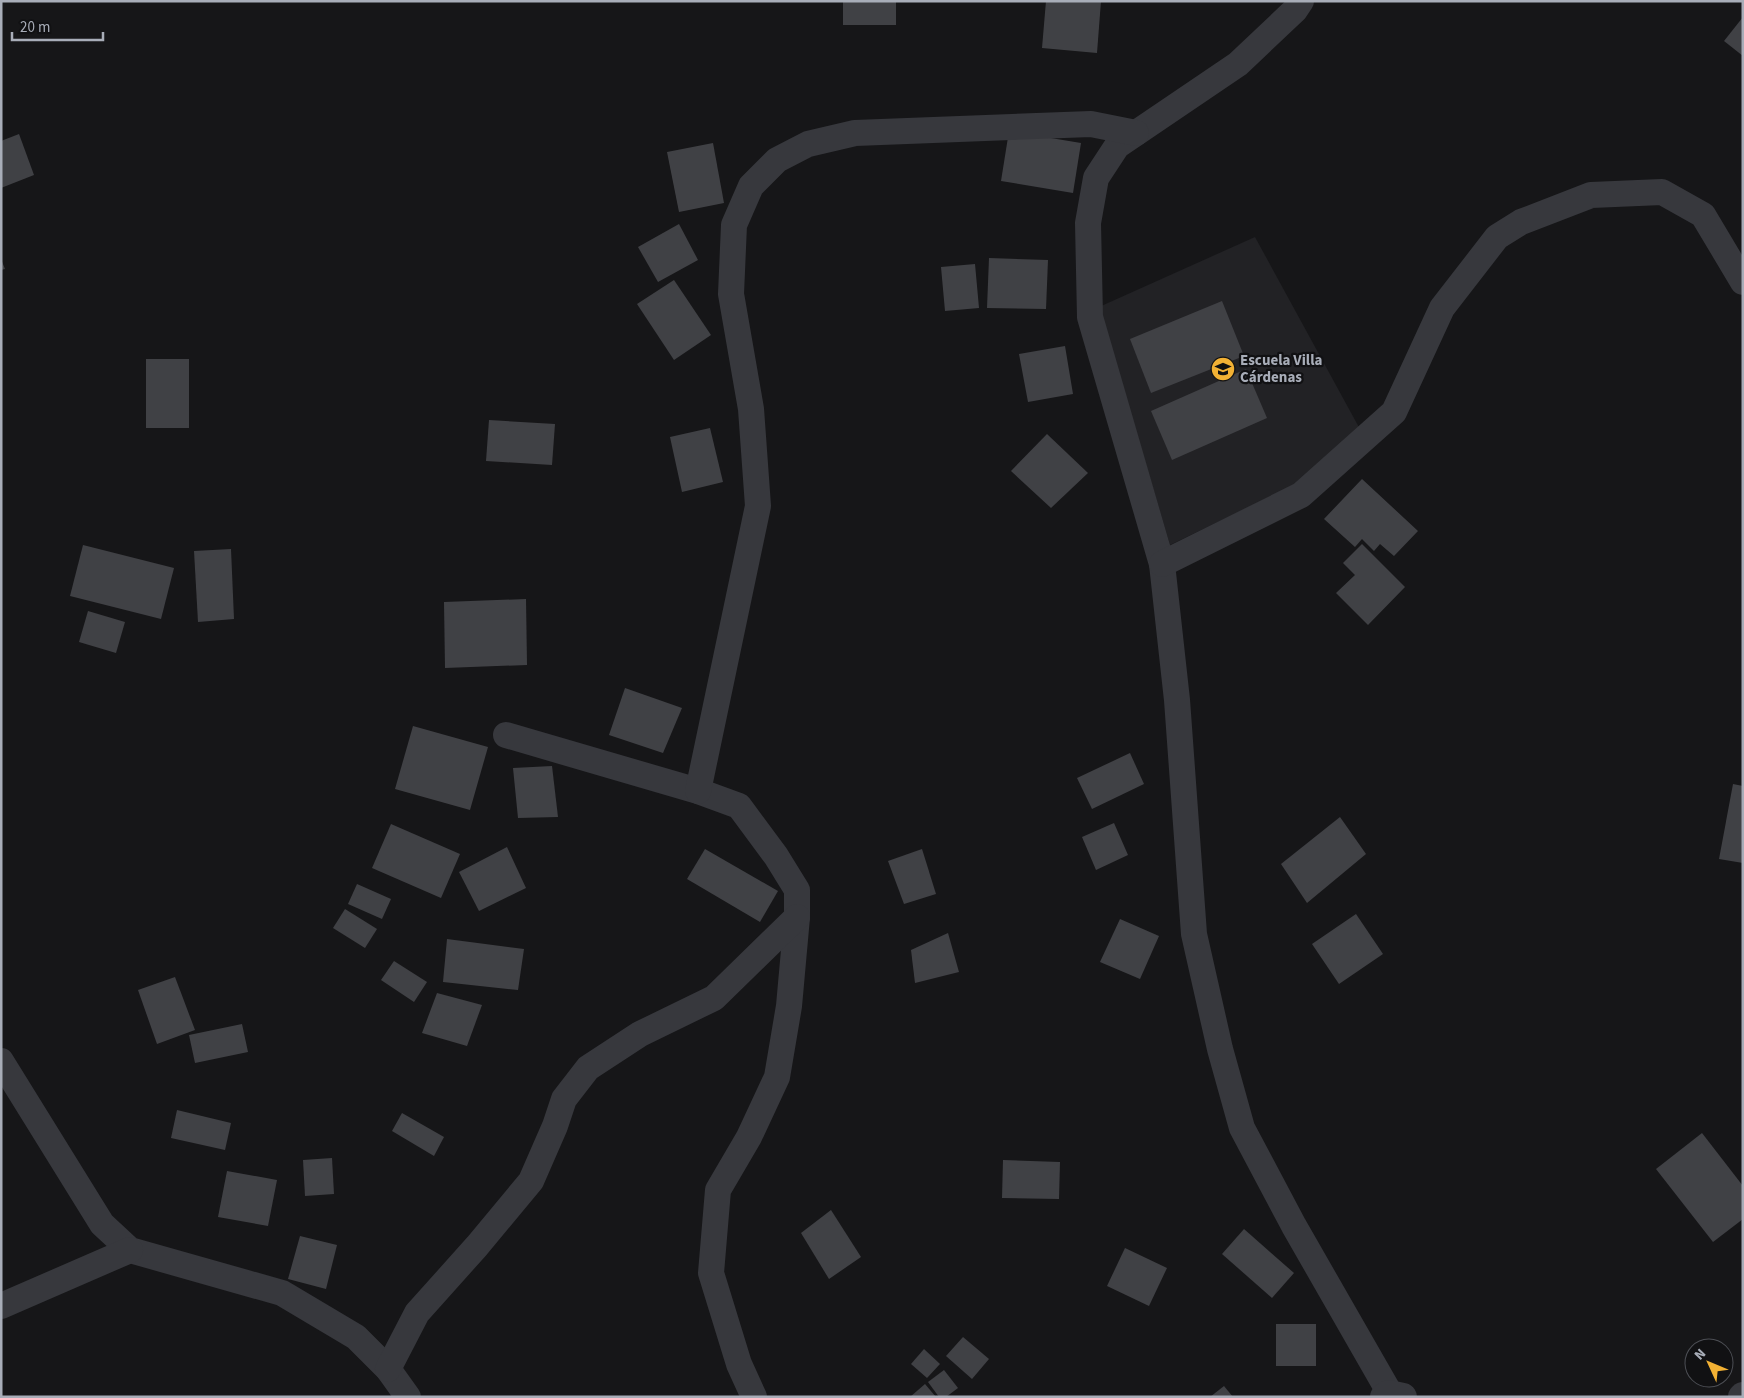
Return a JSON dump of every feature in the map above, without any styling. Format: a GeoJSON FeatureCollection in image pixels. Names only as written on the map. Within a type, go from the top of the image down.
{"type":"FeatureCollection","features":[{"type":"Feature","properties":{"kind":"street"},"geometry":{"type":"LineString","coordinates":[[1301,1],[1295,10],[1238,64],[1118,146],[1096,178],[1088,223],[1090,317],[1162,564],[1177,700],[1194,934],[1220,1049],[1242,1128],[1294,1226],[1392,1396]]}},
{"type":"Feature","properties":{"kind":"street"},"geometry":{"type":"LineString","coordinates":[[698,791],[758,506],[751,409],[731,294],[734,225],[751,186],[777,160],[800,148],[808,144],[855,133],[1091,124],[1136,133]]}},
{"type":"Feature","properties":{"kind":"street"},"geometry":{"type":"LineString","coordinates":[[1162,564],[1301,495],[1394,412],[1442,308],[1497,237],[1521,222],[1591,195],[1662,192],[1703,215],[1743,282]]}},
{"type":"Feature","properties":{"kind":"street"},"geometry":{"type":"LineString","coordinates":[[506,735],[698,791],[739,806],[776,856],[797,890],[798,917],[789,1006],[777,1077],[749,1137],[718,1190],[711,1273],[739,1364],[754,1397]]}},
{"type":"Feature","properties":{"kind":"street"},"geometry":{"type":"LineString","coordinates":[[388,1369],[417,1313],[531,1181],[555,1126],[564,1099],[588,1068],[640,1034],[714,998],[798,917]]}},
{"type":"Feature","properties":{"kind":"street"},"geometry":{"type":"LineString","coordinates":[[1,1061],[102,1224],[130,1250],[282,1293],[356,1337],[388,1369],[408,1397]]}},
{"type":"Feature","properties":{"kind":"street"},"geometry":{"type":"LineString","coordinates":[[1,1306],[130,1250]]}},
{"type":"Feature","properties":{"kind":"shaded area","name":"Escuela Villa Cárdenas"},"geometry":{"type":"Polygon","coordinates":[[[1255,237],[1361,431],[1299,483],[1170,545],[1099,307],[1255,237]]]}},
{"type":"Feature","properties":{"kind":"building"},"geometry":{"type":"Polygon","coordinates":[[[843,1],[896,1],[896,25],[843,25],[843,1]]]}},
{"type":"Feature","properties":{"kind":"building"},"geometry":{"type":"Polygon","coordinates":[[[1046,1],[1101,1],[1097,53],[1042,48],[1046,1]]]}},
{"type":"Feature","properties":{"kind":"building"},"geometry":{"type":"Polygon","coordinates":[[[1743,17],[1743,56],[1724,41],[1743,17]]]}},
{"type":"Feature","properties":{"kind":"building"},"geometry":{"type":"Polygon","coordinates":[[[1009,131],[1081,143],[1073,193],[1001,181],[1009,131]]]}},
{"type":"Feature","properties":{"kind":"building"},"geometry":{"type":"Polygon","coordinates":[[[19,134],[34,175],[1,188],[1,141],[19,134]]]}},
{"type":"Feature","properties":{"kind":"building"},"geometry":{"type":"Polygon","coordinates":[[[713,143],[724,203],[679,212],[667,152],[713,143]]]}},
{"type":"Feature","properties":{"kind":"building"},"geometry":{"type":"Polygon","coordinates":[[[679,224],[698,260],[658,282],[638,247],[679,224]]]}},
{"type":"Feature","properties":{"kind":"building"},"geometry":{"type":"Polygon","coordinates":[[[989,258],[1048,260],[1046,309],[987,308],[989,258]]]}},
{"type":"Feature","properties":{"kind":"building"},"geometry":{"type":"Polygon","coordinates":[[[1,259],[5,269],[1,270],[1,259]]]}},
{"type":"Feature","properties":{"kind":"building"},"geometry":{"type":"Polygon","coordinates":[[[975,264],[979,308],[945,311],[941,267],[975,264]]]}},
{"type":"Feature","properties":{"kind":"building"},"geometry":{"type":"Polygon","coordinates":[[[674,280],[711,335],[674,360],[637,304],[674,280]]]}},
{"type":"Feature","properties":{"kind":"building"},"geometry":{"type":"Polygon","coordinates":[[[1222,301],[1244,356],[1151,393],[1130,339],[1222,301]]]}},
{"type":"Feature","properties":{"kind":"building"},"geometry":{"type":"Polygon","coordinates":[[[1065,346],[1073,394],[1028,402],[1019,354],[1065,346]]]}},
{"type":"Feature","properties":{"kind":"building"},"geometry":{"type":"Polygon","coordinates":[[[146,359],[189,359],[189,428],[146,428],[146,359]]]}},
{"type":"Feature","properties":{"kind":"building"},"geometry":{"type":"Polygon","coordinates":[[[1246,369],[1267,418],[1172,460],[1151,411],[1246,369]]]}},
{"type":"Feature","properties":{"kind":"building"},"geometry":{"type":"Polygon","coordinates":[[[489,420],[555,424],[552,465],[486,461],[489,420]]]}},
{"type":"Feature","properties":{"kind":"building"},"geometry":{"type":"Polygon","coordinates":[[[710,428],[723,482],[682,492],[670,437],[710,428]]]}},
{"type":"Feature","properties":{"kind":"building"},"geometry":{"type":"Polygon","coordinates":[[[1047,434],[1088,473],[1051,508],[1011,471],[1047,434]]]}},
{"type":"Feature","properties":{"kind":"building"},"geometry":{"type":"Polygon","coordinates":[[[1362,479],[1418,531],[1394,556],[1380,544],[1374,551],[1362,539],[1355,547],[1324,519],[1362,479]]]}},
{"type":"Feature","properties":{"kind":"building"},"geometry":{"type":"Polygon","coordinates":[[[1362,544],[1405,587],[1368,625],[1336,593],[1355,575],[1343,563],[1362,544]]]}},
{"type":"Feature","properties":{"kind":"building"},"geometry":{"type":"Polygon","coordinates":[[[83,545],[174,568],[161,619],[70,596],[83,545]]]}},
{"type":"Feature","properties":{"kind":"building"},"geometry":{"type":"Polygon","coordinates":[[[231,549],[234,619],[198,622],[194,551],[231,549]]]}},
{"type":"Feature","properties":{"kind":"building"},"geometry":{"type":"Polygon","coordinates":[[[526,599],[527,665],[445,668],[444,602],[526,599]]]}},
{"type":"Feature","properties":{"kind":"building"},"geometry":{"type":"Polygon","coordinates":[[[88,611],[125,622],[116,653],[79,642],[88,611]]]}},
{"type":"Feature","properties":{"kind":"building"},"geometry":{"type":"Polygon","coordinates":[[[625,688],[682,708],[663,753],[609,735],[625,688]]]}},
{"type":"Feature","properties":{"kind":"building"},"geometry":{"type":"Polygon","coordinates":[[[413,726],[488,747],[470,810],[395,789],[413,726]]]}},
{"type":"Feature","properties":{"kind":"building"},"geometry":{"type":"Polygon","coordinates":[[[1130,753],[1144,784],[1092,809],[1077,778],[1130,753]]]}},
{"type":"Feature","properties":{"kind":"building"},"geometry":{"type":"Polygon","coordinates":[[[552,766],[558,817],[518,818],[513,768],[552,766]]]}},
{"type":"Feature","properties":{"kind":"building"},"geometry":{"type":"Polygon","coordinates":[[[1733,784],[1743,786],[1743,863],[1719,859],[1733,784]]]}},
{"type":"Feature","properties":{"kind":"building"},"geometry":{"type":"Polygon","coordinates":[[[1340,817],[1366,854],[1307,903],[1281,864],[1340,817]]]}},
{"type":"Feature","properties":{"kind":"building"},"geometry":{"type":"Polygon","coordinates":[[[1114,823],[1128,855],[1096,870],[1082,837],[1114,823]]]}},
{"type":"Feature","properties":{"kind":"building"},"geometry":{"type":"Polygon","coordinates":[[[391,824],[460,854],[441,898],[372,868],[391,824]]]}},
{"type":"Feature","properties":{"kind":"building"},"geometry":{"type":"Polygon","coordinates":[[[507,847],[526,888],[479,911],[459,872],[507,847]]]}},
{"type":"Feature","properties":{"kind":"building"},"geometry":{"type":"Polygon","coordinates":[[[705,849],[778,891],[760,922],[687,879],[705,849]]]}},
{"type":"Feature","properties":{"kind":"building"},"geometry":{"type":"Polygon","coordinates":[[[922,849],[936,894],[904,904],[888,861],[922,849]]]}},
{"type":"Feature","properties":{"kind":"building"},"geometry":{"type":"Polygon","coordinates":[[[357,884],[391,899],[382,919],[348,904],[357,884]]]}},
{"type":"Feature","properties":{"kind":"building"},"geometry":{"type":"Polygon","coordinates":[[[345,909],[377,929],[365,948],[333,928],[345,909]]]}},
{"type":"Feature","properties":{"kind":"building"},"geometry":{"type":"Polygon","coordinates":[[[1356,914],[1383,954],[1339,984],[1312,944],[1356,914]]]}},
{"type":"Feature","properties":{"kind":"building"},"geometry":{"type":"Polygon","coordinates":[[[1120,919],[1159,936],[1140,979],[1100,962],[1120,919]]]}},
{"type":"Feature","properties":{"kind":"building"},"geometry":{"type":"Polygon","coordinates":[[[948,933],[959,972],[915,983],[911,950],[948,933]]]}},
{"type":"Feature","properties":{"kind":"building"},"geometry":{"type":"Polygon","coordinates":[[[447,939],[524,949],[518,990],[443,982],[447,939]]]}},
{"type":"Feature","properties":{"kind":"building"},"geometry":{"type":"Polygon","coordinates":[[[394,961],[427,982],[414,1002],[381,980],[394,961]]]}},
{"type":"Feature","properties":{"kind":"building"},"geometry":{"type":"Polygon","coordinates":[[[175,977],[195,1030],[157,1044],[138,990],[175,977]]]}},
{"type":"Feature","properties":{"kind":"building"},"geometry":{"type":"Polygon","coordinates":[[[437,993],[482,1005],[467,1046],[422,1033],[437,993]]]}},
{"type":"Feature","properties":{"kind":"building"},"geometry":{"type":"Polygon","coordinates":[[[242,1024],[248,1052],[195,1063],[189,1035],[242,1024]]]}},
{"type":"Feature","properties":{"kind":"building"},"geometry":{"type":"Polygon","coordinates":[[[177,1110],[231,1123],[225,1150],[171,1138],[177,1110]]]}},
{"type":"Feature","properties":{"kind":"building"},"geometry":{"type":"Polygon","coordinates":[[[402,1113],[444,1137],[434,1156],[392,1131],[402,1113]]]}},
{"type":"Feature","properties":{"kind":"building"},"geometry":{"type":"Polygon","coordinates":[[[1702,1133],[1743,1186],[1743,1219],[1713,1242],[1656,1169],[1702,1133]]]}},
{"type":"Feature","properties":{"kind":"building"},"geometry":{"type":"Polygon","coordinates":[[[332,1158],[334,1194],[305,1196],[303,1160],[332,1158]]]}},
{"type":"Feature","properties":{"kind":"building"},"geometry":{"type":"Polygon","coordinates":[[[1003,1160],[1060,1162],[1059,1199],[1002,1198],[1003,1160]]]}},
{"type":"Feature","properties":{"kind":"building"},"geometry":{"type":"Polygon","coordinates":[[[227,1171],[277,1180],[268,1226],[218,1217],[227,1171]]]}},
{"type":"Feature","properties":{"kind":"building"},"geometry":{"type":"Polygon","coordinates":[[[831,1210],[861,1257],[829,1279],[801,1233],[831,1210]]]}},
{"type":"Feature","properties":{"kind":"building"},"geometry":{"type":"Polygon","coordinates":[[[1244,1229],[1294,1273],[1272,1298],[1222,1254],[1244,1229]]]}},
{"type":"Feature","properties":{"kind":"building"},"geometry":{"type":"Polygon","coordinates":[[[300,1236],[337,1245],[326,1289],[288,1279],[300,1236]]]}},
{"type":"Feature","properties":{"kind":"building"},"geometry":{"type":"Polygon","coordinates":[[[1125,1248],[1167,1268],[1149,1306],[1107,1286],[1125,1248]]]}},
{"type":"Feature","properties":{"kind":"building"},"geometry":{"type":"Polygon","coordinates":[[[1276,1324],[1316,1324],[1316,1366],[1276,1366],[1276,1324]]]}},
{"type":"Feature","properties":{"kind":"building"},"geometry":{"type":"Polygon","coordinates":[[[963,1337],[989,1359],[972,1379],[946,1356],[963,1337]]]}},
{"type":"Feature","properties":{"kind":"building"},"geometry":{"type":"Polygon","coordinates":[[[924,1349],[940,1364],[927,1378],[911,1364],[924,1349]]]}},
{"type":"Feature","properties":{"kind":"building"},"geometry":{"type":"Polygon","coordinates":[[[944,1370],[958,1388],[946,1397],[939,1397],[928,1382],[944,1370]]]}},
{"type":"Feature","properties":{"kind":"building"},"geometry":{"type":"Polygon","coordinates":[[[925,1384],[936,1397],[910,1397],[925,1384]]]}},
{"type":"Feature","properties":{"kind":"building"},"geometry":{"type":"Polygon","coordinates":[[[1224,1386],[1233,1397],[1210,1397],[1224,1386]]]}},
{"type":"Feature","properties":{"kind":"place","name":"Escuela Villa Cárdenas"},"geometry":{"type":"Point","coordinates":[1223,369]}}]}
